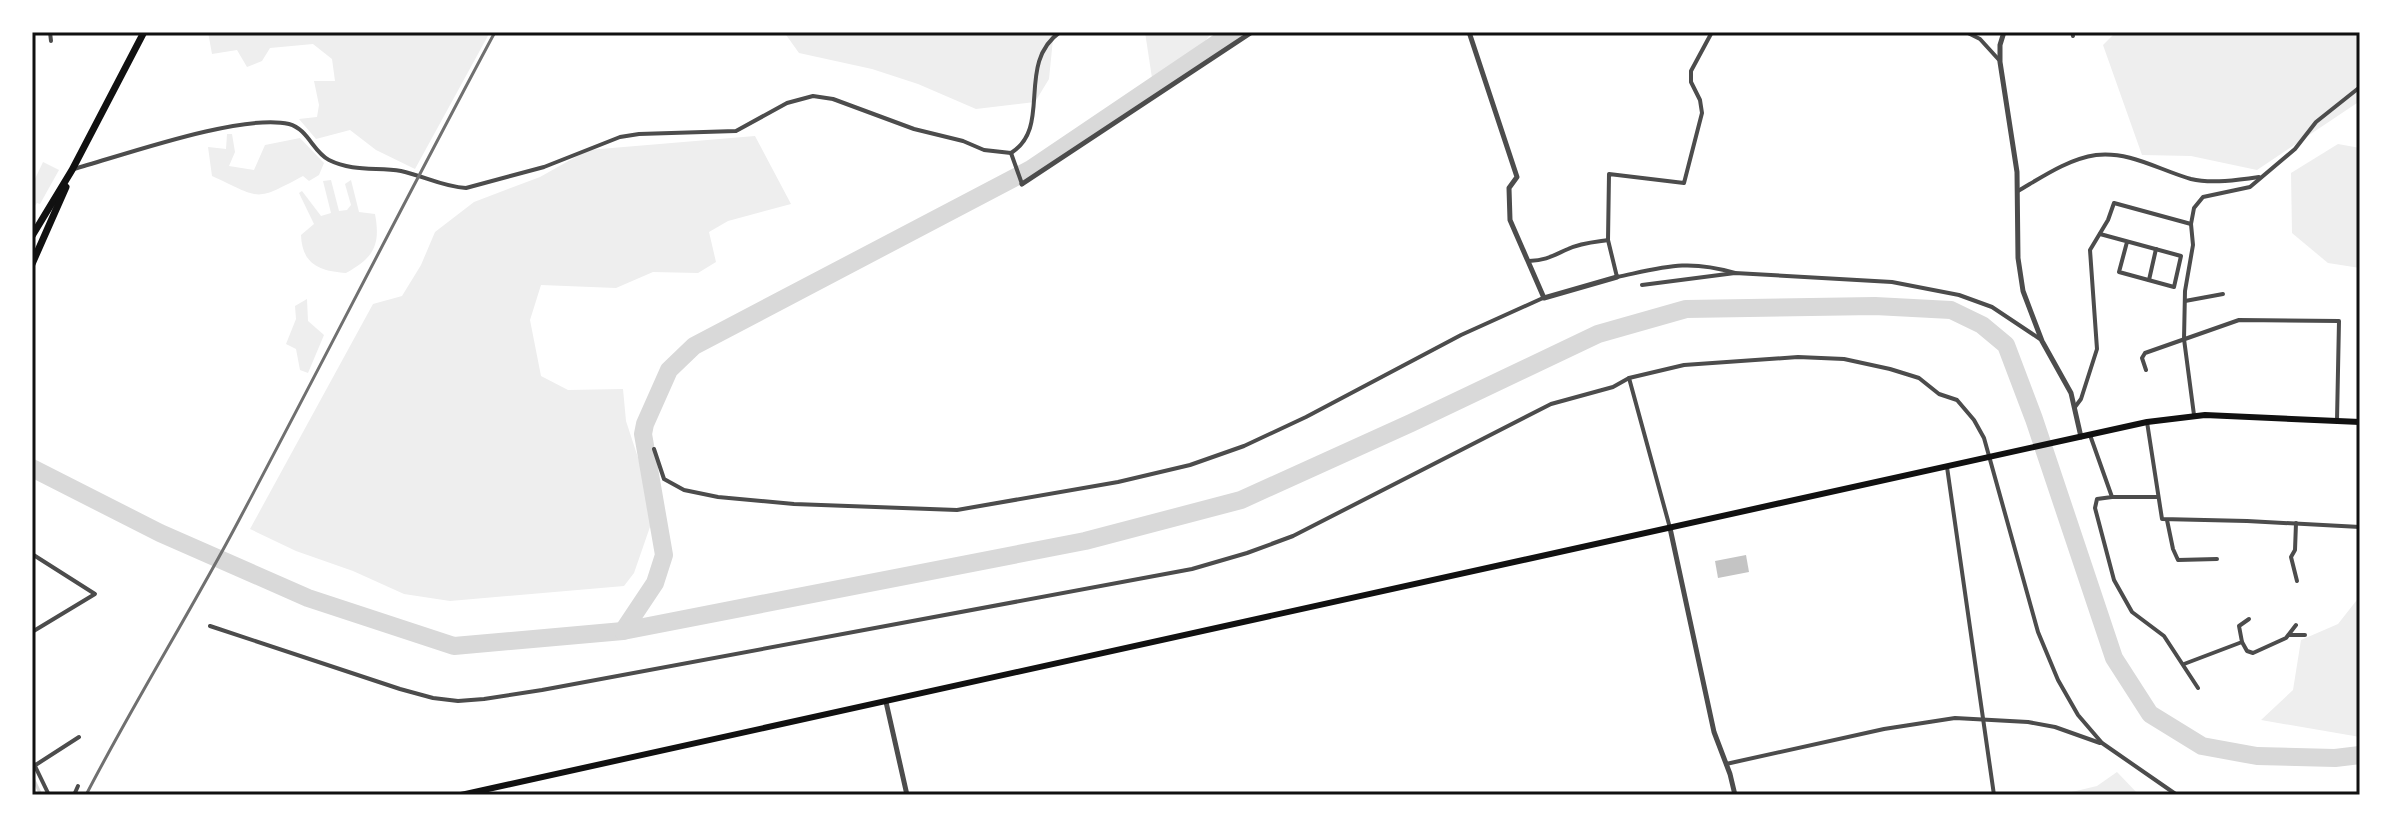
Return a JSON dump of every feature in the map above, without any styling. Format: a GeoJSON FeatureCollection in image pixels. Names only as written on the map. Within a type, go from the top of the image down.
{"type":"FeatureCollection","features":[{"type":"Feature","properties":{"kind":"highway"},"geometry":{"type":"LineString","coordinates":[[32,236],[72,170],[144,32]]}},
{"type":"Feature","properties":{"kind":"highway"},"geometry":{"type":"LineString","coordinates":[[32,264],[53,221],[72,170]]}},
{"type":"Feature","properties":{"kind":"main road"},"geometry":{"type":"LineString","coordinates":[[461,795],[2147,422],[2194,415],[2360,422]]}},
{"type":"Feature","properties":{"kind":"street"},"geometry":{"type":"LineString","coordinates":[[50,32],[51,41]]}},
{"type":"Feature","properties":{"kind":"street"},"geometry":{"type":"LineString","coordinates":[[72,170],[212,130],[275,123],[291,125],[307,137],[320,154],[337,163],[370,170],[404,172],[444,185],[466,188],[544,167],[620,137],[736,131],[787,103],[813,96],[833,99],[914,129],[963,141],[984,150],[1011,153],[1027,140],[1032,127],[1034,79],[1039,62],[1049,41],[1060,32]]}},
{"type":"Feature","properties":{"kind":"street"},"geometry":{"type":"LineString","coordinates":[[1011,153],[1021,182],[1252,32]]}},
{"type":"Feature","properties":{"kind":"street"},"geometry":{"type":"LineString","coordinates":[[1469,32],[1517,177],[1509,188],[1510,220],[1544,298]]}},
{"type":"Feature","properties":{"kind":"street"},"geometry":{"type":"LineString","coordinates":[[1617,277],[1608,240],[1609,174],[1684,183],[1702,113],[1700,100],[1691,82],[1691,71],[1712,32]]}},
{"type":"Feature","properties":{"kind":"street"},"geometry":{"type":"LineString","coordinates":[[1966,32],[1980,39],[2000,62]]}},
{"type":"Feature","properties":{"kind":"street"},"geometry":{"type":"LineString","coordinates":[[2004,32],[2000,62],[2018,191],[2018,258],[2023,291],[2042,341],[2071,393],[2081,437]]}},
{"type":"Feature","properties":{"kind":"street"},"geometry":{"type":"LineString","coordinates":[[2194,415],[2184,339],[2194,208],[2203,197],[2250,187],[2295,149],[2316,122],[2360,87]]}},
{"type":"Feature","properties":{"kind":"street"},"geometry":{"type":"LineString","coordinates":[[2018,191],[2070,163],[2111,154],[2127,156],[2195,180],[2261,177]]}},
{"type":"Feature","properties":{"kind":"street"},"geometry":{"type":"LineString","coordinates":[[2075,407],[2081,399],[2097,349],[2090,250],[2114,203],[2191,224]]}},
{"type":"Feature","properties":{"kind":"street"},"geometry":{"type":"LineString","coordinates":[[2100,234],[2181,256],[2174,287],[2119,272],[2127,242]]}},
{"type":"Feature","properties":{"kind":"street"},"geometry":{"type":"LineString","coordinates":[[1529,261],[1555,257],[1585,243],[1608,240]]}},
{"type":"Feature","properties":{"kind":"street"},"geometry":{"type":"LineString","coordinates":[[2149,280],[2156,249]]}},
{"type":"Feature","properties":{"kind":"street"},"geometry":{"type":"LineString","coordinates":[[654,449],[664,479],[684,490],[718,497],[794,504],[942,509],[990,506],[1118,482],[1218,456],[1284,427],[1461,335],[1544,298],[1617,277],[1691,264],[1735,273],[1892,282],[1959,295],[1992,307],[2042,341]]}},
{"type":"Feature","properties":{"kind":"street"},"geometry":{"type":"LineString","coordinates":[[1642,285],[1735,273]]}},
{"type":"Feature","properties":{"kind":"street"},"geometry":{"type":"LineString","coordinates":[[2185,301],[2223,294]]}},
{"type":"Feature","properties":{"kind":"street"},"geometry":{"type":"LineString","coordinates":[[2146,370],[2142,358],[2145,353],[2239,320],[2339,321],[2337,420]]}},
{"type":"Feature","properties":{"kind":"street"},"geometry":{"type":"LineString","coordinates":[[210,626],[433,698],[458,701],[542,690],[1192,569],[1293,536],[1551,404],[1613,387],[1629,378],[1684,365],[1798,357],[1844,359],[1919,378],[1939,394],[1957,400],[1974,420],[1984,438],[2038,632],[2058,680],[2078,715],[2102,743],[2177,795]]}},
{"type":"Feature","properties":{"kind":"street"},"geometry":{"type":"LineString","coordinates":[[1629,378],[1670,528],[1714,732],[1735,795]]}},
{"type":"Feature","properties":{"kind":"street"},"geometry":{"type":"LineString","coordinates":[[2147,422],[2162,519],[2360,527]]}},
{"type":"Feature","properties":{"kind":"street"},"geometry":{"type":"LineString","coordinates":[[2090,435],[2112,497]]}},
{"type":"Feature","properties":{"kind":"street"},"geometry":{"type":"LineString","coordinates":[[1947,467],[1994,795]]}},
{"type":"Feature","properties":{"kind":"street"},"geometry":{"type":"LineString","coordinates":[[2158,497],[2097,499],[2095,508],[2114,580],[2132,612],[2164,636],[2198,688]]}},
{"type":"Feature","properties":{"kind":"street"},"geometry":{"type":"LineString","coordinates":[[2167,520],[2178,560],[2217,559]]}},
{"type":"Feature","properties":{"kind":"street"},"geometry":{"type":"LineString","coordinates":[[2296,523],[2295,550],[2291,557],[2297,581]]}},
{"type":"Feature","properties":{"kind":"street"},"geometry":{"type":"LineString","coordinates":[[32,554],[95,594],[32,632]]}},
{"type":"Feature","properties":{"kind":"street"},"geometry":{"type":"LineString","coordinates":[[2249,619],[2239,626],[2242,642],[2247,651],[2253,653],[2289,635],[2305,635]]}},
{"type":"Feature","properties":{"kind":"street"},"geometry":{"type":"LineString","coordinates":[[2289,635],[2296,625]]}},
{"type":"Feature","properties":{"kind":"street"},"geometry":{"type":"LineString","coordinates":[[2184,664],[2242,642]]}},
{"type":"Feature","properties":{"kind":"street"},"geometry":{"type":"LineString","coordinates":[[886,702],[907,795]]}},
{"type":"Feature","properties":{"kind":"street"},"geometry":{"type":"LineString","coordinates":[[1726,764],[1884,729],[1955,718],[2055,727],[2102,743]]}},
{"type":"Feature","properties":{"kind":"street"},"geometry":{"type":"LineString","coordinates":[[49,795],[33,763],[79,737]]}},
{"type":"Feature","properties":{"kind":"street"},"geometry":{"type":"LineString","coordinates":[[74,795],[78,786]]}},
{"type":"Feature","properties":{"kind":"shaded area"},"geometry":{"type":"Polygon","coordinates":[[[208,32],[490,32],[415,169],[376,150],[350,130],[316,139],[299,119],[317,117],[319,105],[314,81],[335,81],[332,59],[313,44],[270,48],[262,61],[247,67],[237,50],[212,54],[208,32]]]}},
{"type":"Feature","properties":{"kind":"shaded area"},"geometry":{"type":"Polygon","coordinates":[[[784,32],[1061,32],[1053,39],[1049,79],[1035,102],[976,109],[918,84],[872,69],[799,53],[784,32]]]}},
{"type":"Feature","properties":{"kind":"shaded area"},"geometry":{"type":"Polygon","coordinates":[[[1145,32],[1212,32],[1195,55],[1152,78],[1145,32]]]}},
{"type":"Feature","properties":{"kind":"shaded area"},"geometry":{"type":"Polygon","coordinates":[[[2116,32],[2360,32],[2360,101],[2257,170],[2191,156],[2142,155],[2103,45],[2116,32]]]}},
{"type":"Feature","properties":{"kind":"shaded area"},"geometry":{"type":"Polygon","coordinates":[[[227,134],[232,134],[235,152],[229,166],[254,170],[265,145],[300,138],[324,163],[319,175],[309,181],[303,176],[266,193],[250,193],[212,176],[208,147],[226,149],[227,134]]]}},
{"type":"Feature","properties":{"kind":"shaded area"},"geometry":{"type":"Polygon","coordinates":[[[755,136],[791,204],[728,221],[709,232],[716,262],[698,273],[653,272],[616,288],[541,285],[530,320],[541,376],[568,390],[623,389],[626,421],[644,476],[651,524],[634,573],[624,586],[450,601],[404,594],[250,529],[373,304],[402,296],[421,265],[435,232],[474,202],[540,177],[588,150],[755,136]]]}},
{"type":"Feature","properties":{"kind":"shaded area"},"geometry":{"type":"Polygon","coordinates":[[[2338,144],[2360,148],[2360,268],[2328,263],[2292,233],[2291,173],[2338,144]]]}},
{"type":"Feature","properties":{"kind":"shaded area"},"geometry":{"type":"Polygon","coordinates":[[[43,162],[59,170],[40,204],[33,208],[34,181],[43,162]]]}},
{"type":"Feature","properties":{"kind":"shaded area"},"geometry":{"type":"Polygon","coordinates":[[[331,180],[339,211],[347,210],[351,205],[345,184],[351,180],[359,212],[375,214],[377,225],[373,250],[363,262],[346,273],[320,268],[309,259],[302,245],[301,235],[314,224],[299,193],[302,191],[321,216],[331,213],[323,181],[331,180]]]}},
{"type":"Feature","properties":{"kind":"shaded area"},"geometry":{"type":"Polygon","coordinates":[[[307,299],[308,321],[324,335],[308,373],[300,370],[296,349],[286,344],[296,319],[295,306],[307,299]]]}},
{"type":"Feature","properties":{"kind":"shaded area"},"geometry":{"type":"Polygon","coordinates":[[[2360,596],[2360,737],[2261,720],[2293,690],[2301,640],[2338,624],[2360,596]]]}},
{"type":"Feature","properties":{"kind":"shaded area"},"geometry":{"type":"Polygon","coordinates":[[[2117,772],[2139,795],[2059,795],[2097,786],[2117,772]]]}},
{"type":"Feature","properties":{"kind":"building"},"geometry":{"type":"Polygon","coordinates":[[[1746,555],[1749,572],[1718,578],[1715,561],[1746,555]]]}},
{"type":"Feature","properties":{"kind":"waterway"},"geometry":{"type":"LineString","coordinates":[[623,631],[655,583],[664,555],[643,434],[669,370],[694,346],[1031,169],[1234,32]]}},
{"type":"Feature","properties":{"kind":"waterway"},"geometry":{"type":"LineString","coordinates":[[32,468],[160,533],[308,598],[454,646],[623,631],[1085,541],[1241,500],[1598,334],[1686,309],[1875,306],[1951,310],[1982,325],[2006,345],[2114,658],[2150,714],[2202,746],[2257,756],[2335,758],[2360,755]]}},
{"type":"Feature","properties":{"kind":"waterway"},"geometry":{"type":"LineString","coordinates":[[32,776],[41,795]]}},
{"type":"Feature","properties":{"kind":"railway"},"geometry":{"type":"LineString","coordinates":[[86,795],[239,520],[495,32]]}}]}
